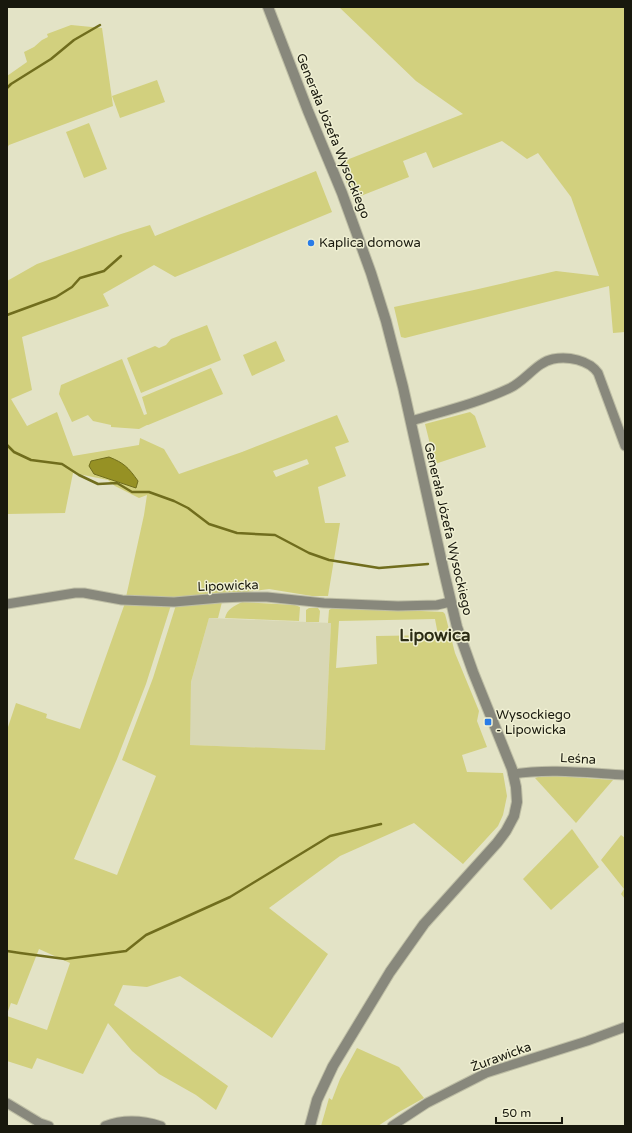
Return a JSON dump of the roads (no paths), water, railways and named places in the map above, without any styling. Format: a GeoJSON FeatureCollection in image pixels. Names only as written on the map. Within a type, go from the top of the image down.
{"type":"FeatureCollection","features":[{"type":"Feature","properties":{"kind":"street","name":"Generała Józefa Wysockiego"},"geometry":{"type":"LineString","coordinates":[[268,7],[308,111],[342,193],[386,320],[411,421],[450,602],[466,654],[505,750],[513,774],[517,802],[514,816],[506,831],[424,924],[390,972],[333,1066],[317,1100],[310,1126]]}},
{"type":"Feature","properties":{"kind":"street"},"geometry":{"type":"LineString","coordinates":[[411,421],[478,402],[511,387],[551,359],[566,358],[586,363],[594,367],[598,373],[625,446]]}},
{"type":"Feature","properties":{"kind":"street","name":"Lipowicka"},"geometry":{"type":"LineString","coordinates":[[7,604],[75,593],[84,593],[122,600],[174,602],[220,598],[267,597],[324,603],[398,606],[450,602]]}},
{"type":"Feature","properties":{"kind":"street","name":"Leśna"},"geometry":{"type":"LineString","coordinates":[[513,774],[544,771],[572,771],[625,776]]}},
{"type":"Feature","properties":{"kind":"street","name":"Żurawicka"},"geometry":{"type":"LineString","coordinates":[[392,1126],[427,1103],[486,1073],[587,1041],[625,1027]]}},
{"type":"Feature","properties":{"kind":"street"},"geometry":{"type":"LineString","coordinates":[[7,1103],[49,1126]]}},
{"type":"Feature","properties":{"kind":"street"},"geometry":{"type":"LineString","coordinates":[[105,1126],[119,1121],[132,1120],[160,1126]]}},
{"type":"Feature","properties":{"kind":"waterway"},"geometry":{"type":"LineString","coordinates":[[7,88],[51,59],[74,40],[100,25]]}},
{"type":"Feature","properties":{"kind":"waterway"},"geometry":{"type":"LineString","coordinates":[[7,315],[56,297],[72,287],[80,278],[104,271],[121,256]]}},
{"type":"Feature","properties":{"kind":"waterway"},"geometry":{"type":"LineString","coordinates":[[7,445],[14,452],[31,460],[62,464],[79,475],[98,484],[117,483],[132,492],[149,492],[174,501],[188,508],[209,524],[237,533],[275,535],[309,553],[329,560],[379,568],[428,564]]}},
{"type":"Feature","properties":{"kind":"waterway"},"geometry":{"type":"LineString","coordinates":[[7,951],[65,959],[126,951],[146,935],[230,897],[330,836],[381,824]]}},
{"type":"Feature","properties":{"kind":"place","name":"Kaplica domowa"},"geometry":{"type":"Point","coordinates":[311,243]}},
{"type":"Feature","properties":{"kind":"place","name":"Wysockiego - Lipowicka"},"geometry":{"type":"Point","coordinates":[488,722]}},
{"type":"Feature","properties":{"kind":"district","name":"Lipowica"},"geometry":{"type":"Point","coordinates":[435,635]}}]}
